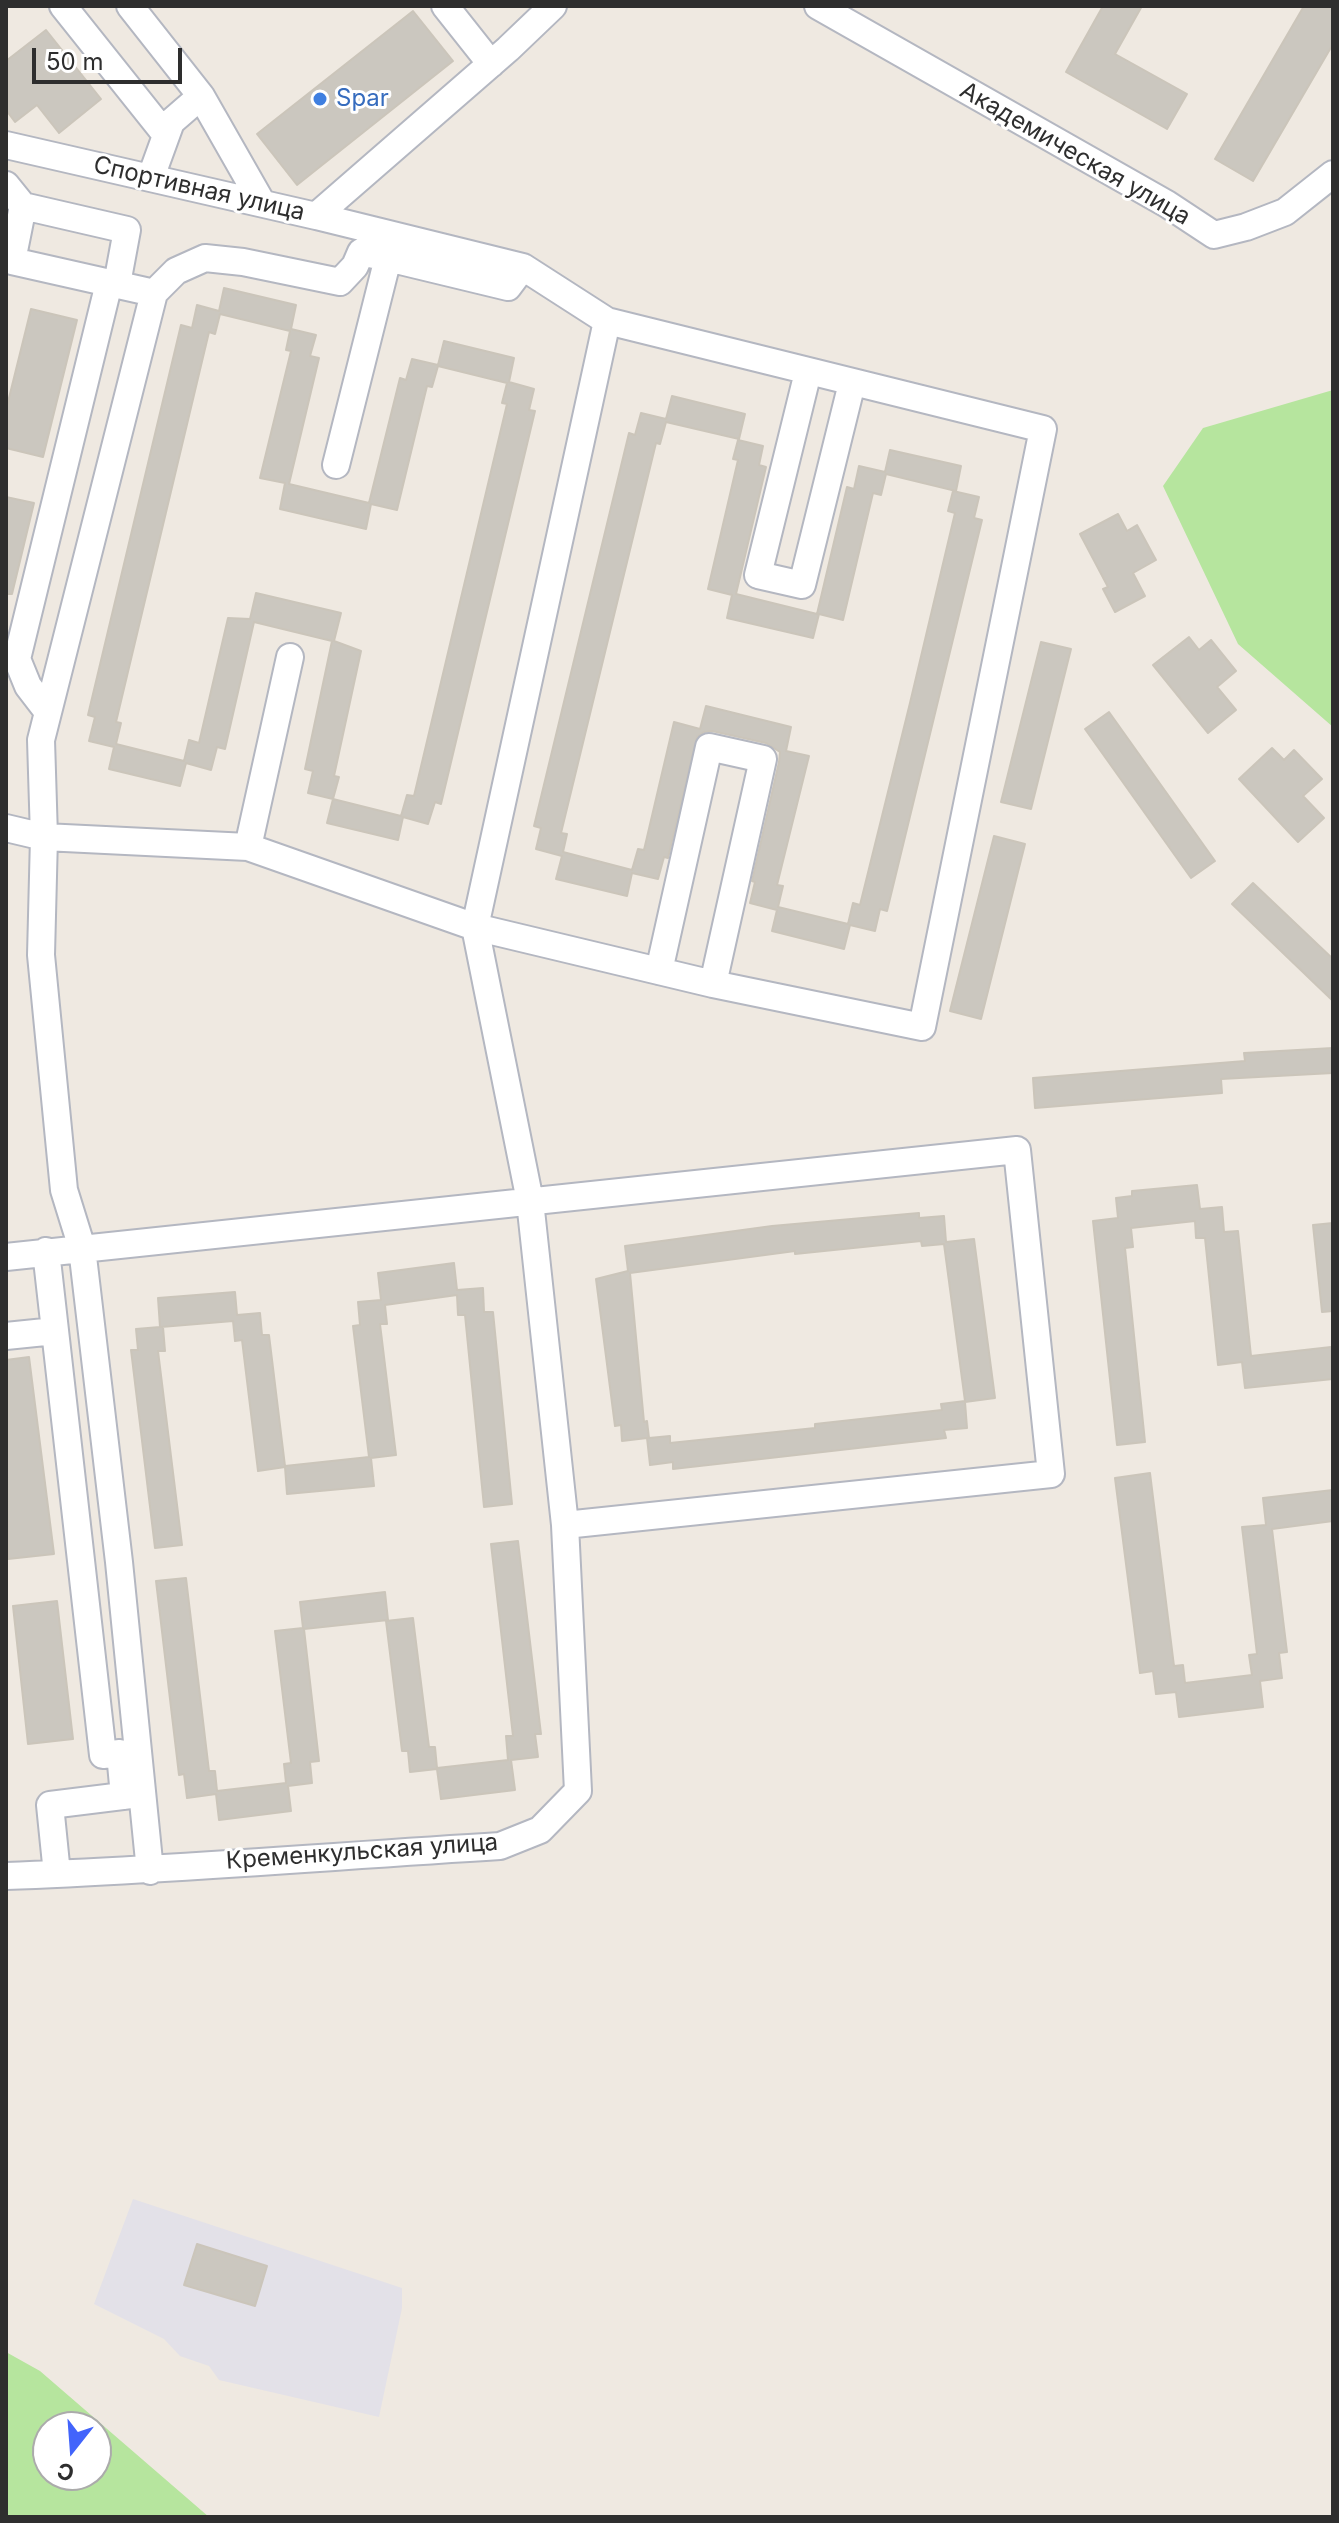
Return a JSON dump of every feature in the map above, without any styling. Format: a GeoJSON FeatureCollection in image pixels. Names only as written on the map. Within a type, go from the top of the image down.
{"type":"FeatureCollection","features":[{"type":"Feature","properties":{"kind":"street"},"geometry":{"type":"LineString","coordinates":[[63,6],[166,135]]}},
{"type":"Feature","properties":{"kind":"street"},"geometry":{"type":"LineString","coordinates":[[130,6],[201,96],[262,203]]}},
{"type":"Feature","properties":{"kind":"street"},"geometry":{"type":"LineString","coordinates":[[445,6],[491,64]]}},
{"type":"Feature","properties":{"kind":"street","name":"Спортивная улица"},"geometry":{"type":"LineString","coordinates":[[6,145],[316,216],[553,6]]}},
{"type":"Feature","properties":{"kind":"street","name":"Академическая улица"},"geometry":{"type":"LineString","coordinates":[[818,6],[1167,204],[1214,235],[1285,212],[1333,174]]}},
{"type":"Feature","properties":{"kind":"street"},"geometry":{"type":"LineString","coordinates":[[151,177],[171,122],[201,96]]}},
{"type":"Feature","properties":{"kind":"street"},"geometry":{"type":"LineString","coordinates":[[6,185],[23,206],[127,230],[17,659],[28,686],[48,712]]}},
{"type":"Feature","properties":{"kind":"street"},"geometry":{"type":"LineString","coordinates":[[23,206],[12,261],[154,293]]}},
{"type":"Feature","properties":{"kind":"street"},"geometry":{"type":"LineString","coordinates":[[6,828],[44,837],[248,847],[475,927],[713,984],[922,1027],[1043,429],[607,321],[523,267],[316,216]]}},
{"type":"Feature","properties":{"kind":"street"},"geometry":{"type":"LineString","coordinates":[[133,1795],[119,1562],[82,1248],[64,1190],[41,955],[44,837],[41,740],[154,293],[176,271],[205,258],[243,262],[340,282],[355,266],[361,252],[508,287],[523,267]]}},
{"type":"Feature","properties":{"kind":"street"},"geometry":{"type":"LineString","coordinates":[[336,465],[388,258]]}},
{"type":"Feature","properties":{"kind":"street"},"geometry":{"type":"LineString","coordinates":[[475,927],[607,321]]}},
{"type":"Feature","properties":{"kind":"street"},"geometry":{"type":"LineString","coordinates":[[808,372],[758,575],[802,585],[852,383]]}},
{"type":"Feature","properties":{"kind":"street"},"geometry":{"type":"LineString","coordinates":[[248,847],[290,657]]}},
{"type":"Feature","properties":{"kind":"street"},"geometry":{"type":"LineString","coordinates":[[659,971],[709,747],[763,759],[713,984]]}},
{"type":"Feature","properties":{"kind":"street","name":"Кременкульская улица"},"geometry":{"type":"LineString","coordinates":[[6,1876],[150,1871],[213,1863],[500,1846],[540,1830],[578,1791],[565,1525],[530,1201],[475,927]]}},
{"type":"Feature","properties":{"kind":"street"},"geometry":{"type":"LineString","coordinates":[[6,1257],[1017,1150],[1051,1474],[565,1525]]}},
{"type":"Feature","properties":{"kind":"street"},"geometry":{"type":"LineString","coordinates":[[46,1251],[103,1755],[120,1753],[150,1871]]}},
{"type":"Feature","properties":{"kind":"street"},"geometry":{"type":"LineString","coordinates":[[6,1336],[55,1331]]}},
{"type":"Feature","properties":{"kind":"street"},"geometry":{"type":"LineString","coordinates":[[57,1874],[50,1805],[133,1795]]}},
{"type":"Feature","properties":{"kind":"shaded area"},"geometry":{"type":"Polygon","coordinates":[[[133,2199],[402,2288],[402,2308],[379,2417],[219,2380],[209,2366],[180,2356],[164,2339],[94,2304],[133,2199]]]}},
{"type":"Feature","properties":{"kind":"green space"},"geometry":{"type":"Polygon","coordinates":[[[1333,390],[1333,727],[1238,644],[1163,486],[1203,428],[1333,390]]]}},
{"type":"Feature","properties":{"kind":"green space"},"geometry":{"type":"Polygon","coordinates":[[[6,2352],[40,2371],[86,2411],[32,2411],[32,2491],[112,2491],[112,2433],[209,2517],[6,2517],[6,2352]]]}},
{"type":"Feature","properties":{"kind":"building"},"geometry":{"type":"Polygon","coordinates":[[[1103,6],[1142,6],[1115,54],[1187,94],[1167,129],[1066,72],[1103,6]]]}},
{"type":"Feature","properties":{"kind":"building"},"geometry":{"type":"Polygon","coordinates":[[[1304,6],[1333,6],[1333,44],[1253,181],[1215,159],[1304,6]]]}},
{"type":"Feature","properties":{"kind":"building"},"geometry":{"type":"Polygon","coordinates":[[[413,11],[453,61],[297,185],[257,134],[413,11]]]}},
{"type":"Feature","properties":{"kind":"building"},"geometry":{"type":"Polygon","coordinates":[[[46,30],[101,99],[59,133],[37,105],[15,122],[6,110],[6,61],[46,30]]]}},
{"type":"Feature","properties":{"kind":"building"},"geometry":{"type":"Polygon","coordinates":[[[224,288],[296,305],[291,329],[316,335],[310,356],[319,358],[289,484],[369,503],[400,378],[406,380],[412,359],[438,365],[444,341],[514,358],[509,382],[534,389],[529,410],[535,411],[441,804],[435,802],[428,824],[403,817],[398,840],[327,823],[333,799],[308,793],[313,771],[305,769],[332,641],[254,622],[225,749],[217,747],[211,770],[186,763],[180,786],[109,769],[114,747],[89,741],[95,717],[88,715],[181,325],[192,328],[197,305],[219,311],[224,288]],[[220,314],[215,334],[209,332],[116,722],[121,723],[116,744],[184,761],[189,740],[199,743],[228,618],[250,619],[256,593],[341,613],[334,641],[361,651],[334,776],[339,777],[333,799],[401,816],[407,795],[414,796],[507,404],[502,403],[507,383],[438,366],[432,387],[427,386],[397,510],[371,504],[366,529],[280,509],[285,483],[260,478],[291,351],[286,350],[290,331],[220,314]]]}},
{"type":"Feature","properties":{"kind":"building"},"geometry":{"type":"Polygon","coordinates":[[[31,309],[77,320],[43,457],[6,448],[6,410],[31,309]]]}},
{"type":"Feature","properties":{"kind":"building"},"geometry":{"type":"Polygon","coordinates":[[[672,396],[745,414],[739,439],[666,422],[660,444],[656,443],[561,833],[567,834],[563,852],[632,870],[638,849],[644,850],[674,722],[700,729],[706,706],[791,727],[786,751],[809,756],[777,885],[783,886],[778,907],[848,924],[853,903],[860,905],[910,703],[955,513],[948,511],[953,491],[979,497],[974,518],[982,520],[887,911],[880,909],[875,931],[850,925],[844,949],[772,931],[777,910],[750,903],[780,752],[766,743],[712,731],[697,737],[668,858],[664,857],[658,879],[632,873],[627,896],[556,879],[562,856],[536,849],[541,828],[534,826],[629,433],[635,435],[641,413],[666,419],[672,396]]]}},
{"type":"Feature","properties":{"kind":"building"},"geometry":{"type":"Polygon","coordinates":[[[738,440],[763,446],[759,465],[766,467],[736,594],[817,614],[847,487],[854,489],[859,466],[885,472],[890,450],[961,466],[956,491],[886,474],[881,495],[873,493],[843,620],[819,614],[813,638],[727,618],[732,595],[708,589],[738,460],[733,459],[738,440]]]}},
{"type":"Feature","properties":{"kind":"building"},"geometry":{"type":"Polygon","coordinates":[[[6,497],[34,503],[12,594],[6,594],[6,497]]]}},
{"type":"Feature","properties":{"kind":"building"},"geometry":{"type":"Polygon","coordinates":[[[1118,514],[1127,531],[1137,525],[1156,560],[1133,573],[1145,596],[1115,612],[1103,589],[1108,587],[1080,534],[1118,514]]]}},
{"type":"Feature","properties":{"kind":"building"},"geometry":{"type":"Polygon","coordinates":[[[1189,637],[1199,650],[1211,640],[1236,671],[1217,687],[1236,710],[1208,733],[1153,665],[1189,637]]]}},
{"type":"Feature","properties":{"kind":"building"},"geometry":{"type":"Polygon","coordinates":[[[1041,642],[1071,649],[1031,809],[1001,802],[1041,642]]]}},
{"type":"Feature","properties":{"kind":"building"},"geometry":{"type":"Polygon","coordinates":[[[1109,712],[1215,861],[1191,878],[1085,729],[1109,712]]]}},
{"type":"Feature","properties":{"kind":"building"},"geometry":{"type":"Polygon","coordinates":[[[1272,748],[1284,760],[1294,750],[1322,779],[1303,796],[1324,818],[1298,842],[1239,779],[1272,748]]]}},
{"type":"Feature","properties":{"kind":"building"},"geometry":{"type":"Polygon","coordinates":[[[994,836],[1025,844],[981,1019],[950,1011],[994,836]]]}},
{"type":"Feature","properties":{"kind":"building"},"geometry":{"type":"Polygon","coordinates":[[[1253,883],[1333,959],[1333,1001],[1232,904],[1253,883]]]}},
{"type":"Feature","properties":{"kind":"building"},"geometry":{"type":"Polygon","coordinates":[[[1333,1048],[1333,1073],[1221,1079],[1222,1093],[1035,1108],[1033,1078],[1245,1061],[1244,1053],[1333,1048]]]}},
{"type":"Feature","properties":{"kind":"building"},"geometry":{"type":"Polygon","coordinates":[[[1197,1185],[1200,1209],[1222,1207],[1224,1232],[1238,1231],[1251,1356],[1331,1347],[1333,1379],[1245,1388],[1242,1362],[1218,1365],[1205,1238],[1196,1238],[1195,1221],[1131,1228],[1133,1247],[1125,1248],[1145,1442],[1117,1445],[1093,1221],[1118,1218],[1116,1198],[1132,1196],[1132,1191],[1197,1185]]]}},
{"type":"Feature","properties":{"kind":"building"},"geometry":{"type":"Polygon","coordinates":[[[919,1213],[919,1218],[944,1216],[946,1242],[974,1239],[995,1398],[965,1402],[967,1428],[944,1430],[946,1438],[673,1469],[673,1462],[650,1465],[647,1438],[622,1441],[621,1425],[615,1426],[596,1279],[628,1271],[625,1246],[772,1226],[919,1213]],[[921,1241],[795,1254],[795,1251],[630,1273],[644,1422],[647,1421],[649,1438],[670,1436],[670,1443],[815,1428],[815,1424],[942,1410],[941,1404],[965,1401],[944,1244],[922,1246],[921,1241]]]}},
{"type":"Feature","properties":{"kind":"building"},"geometry":{"type":"Polygon","coordinates":[[[1333,1223],[1333,1311],[1322,1312],[1313,1225],[1333,1223]]]}},
{"type":"Feature","properties":{"kind":"building"},"geometry":{"type":"Polygon","coordinates":[[[454,1263],[457,1290],[483,1288],[484,1312],[493,1312],[512,1504],[484,1507],[465,1315],[458,1315],[457,1295],[385,1305],[387,1324],[380,1324],[396,1455],[371,1458],[374,1486],[287,1494],[285,1467],[258,1471],[242,1340],[235,1341],[233,1321],[161,1327],[165,1351],[158,1351],[182,1545],[155,1548],[131,1350],[138,1350],[136,1329],[160,1327],[158,1298],[235,1292],[237,1315],[260,1313],[262,1335],[269,1335],[285,1466],[369,1457],[353,1326],[360,1325],[358,1302],[381,1300],[378,1273],[454,1263]]]}},
{"type":"Feature","properties":{"kind":"building"},"geometry":{"type":"Polygon","coordinates":[[[29,1357],[54,1554],[8,1559],[6,1360],[29,1357]]]}},
{"type":"Feature","properties":{"kind":"building"},"geometry":{"type":"Polygon","coordinates":[[[1150,1473],[1174,1666],[1183,1665],[1185,1683],[1252,1675],[1249,1655],[1257,1654],[1242,1527],[1266,1525],[1263,1498],[1333,1490],[1333,1521],[1272,1529],[1287,1652],[1279,1653],[1282,1678],[1260,1681],[1263,1707],[1179,1717],[1176,1692],[1156,1694],[1153,1671],[1140,1673],[1115,1478],[1150,1473]]]}},
{"type":"Feature","properties":{"kind":"building"},"geometry":{"type":"Polygon","coordinates":[[[518,1541],[541,1734],[535,1734],[538,1757],[511,1760],[515,1790],[441,1799],[437,1769],[410,1772],[408,1751],[402,1751],[386,1621],[413,1618],[429,1747],[435,1747],[437,1768],[508,1760],[506,1736],[513,1736],[491,1544],[518,1541]]]}},
{"type":"Feature","properties":{"kind":"building"},"geometry":{"type":"Polygon","coordinates":[[[186,1578],[209,1771],[215,1771],[217,1791],[286,1783],[284,1764],[291,1763],[275,1631],[303,1628],[300,1602],[385,1592],[388,1620],[304,1629],[319,1761],[310,1762],[312,1783],[288,1786],[291,1811],[219,1820],[216,1794],[187,1798],[184,1774],[179,1775],[156,1581],[186,1578]]]}},
{"type":"Feature","properties":{"kind":"building"},"geometry":{"type":"Polygon","coordinates":[[[57,1601],[73,1739],[28,1744],[13,1606],[57,1601]]]}},
{"type":"Feature","properties":{"kind":"building"},"geometry":{"type":"Polygon","coordinates":[[[197,2244],[267,2266],[255,2306],[184,2285],[197,2244]]]}},
{"type":"Feature","properties":{"kind":"place","name":"Spar"},"geometry":{"type":"Point","coordinates":[320,99]}}]}
